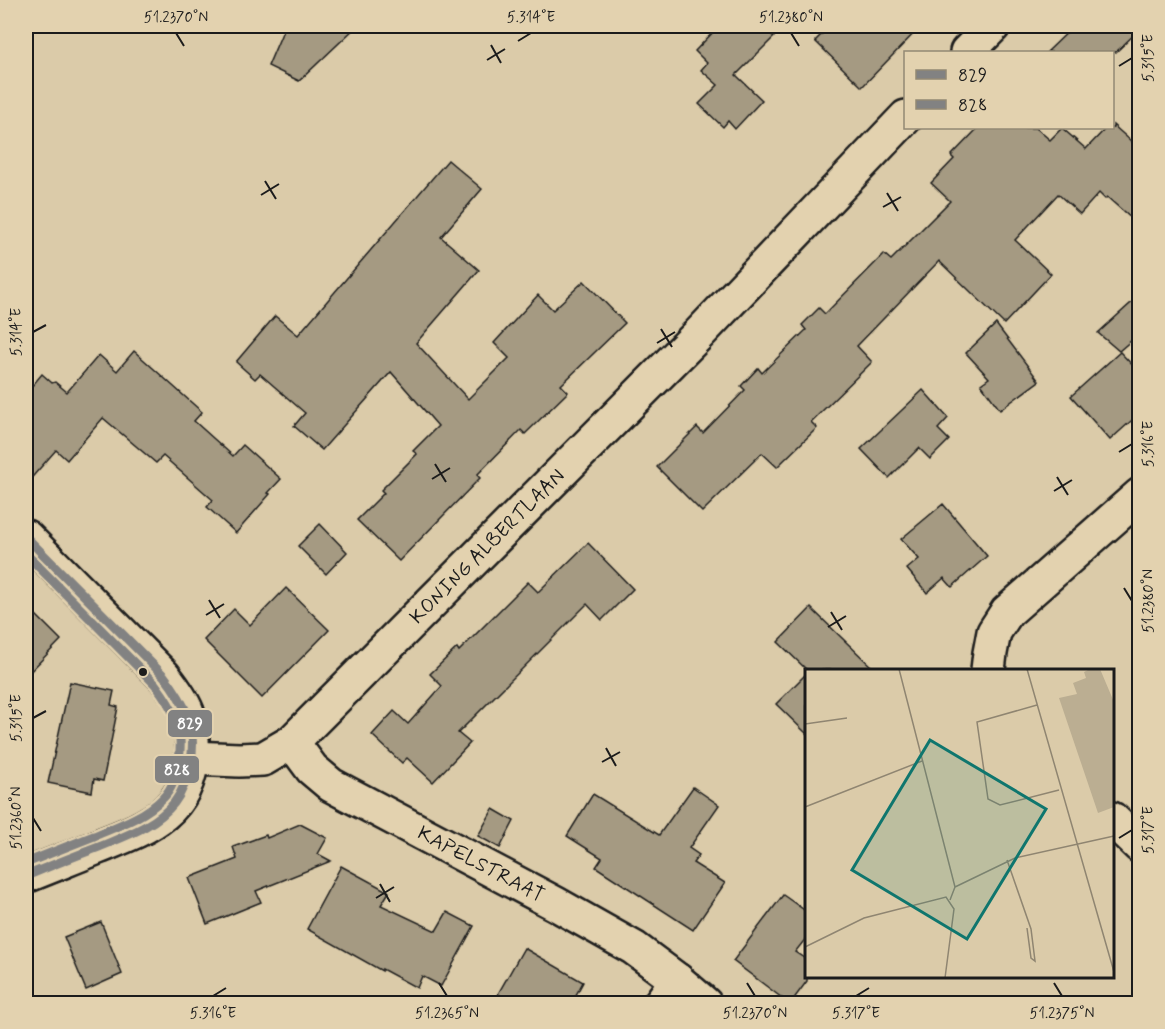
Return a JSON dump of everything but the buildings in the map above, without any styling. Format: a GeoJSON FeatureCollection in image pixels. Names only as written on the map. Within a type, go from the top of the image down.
{"type":"FeatureCollection","features":[{"type":"Feature","properties":{"kind":"street"},"geometry":{"type":"LineString","coordinates":[[968,51],[990,26]]}},
{"type":"Feature","properties":{"kind":"street","name":"KONING ALBERTLAAN"},"geometry":{"type":"LineString","coordinates":[[192,758],[263,759],[292,742],[697,336],[904,119]]}},
{"type":"Feature","properties":{"kind":"street"},"geometry":{"type":"LineString","coordinates":[[988,669],[994,632],[1007,612],[1140,495]]}},
{"type":"Feature","properties":{"kind":"street"},"geometry":{"type":"LineString","coordinates":[[26,537],[164,676],[185,706],[192,733],[189,777],[172,806],[146,827],[26,876]]}},
{"type":"Feature","properties":{"kind":"street","name":"KAPELSTRAAT"},"geometry":{"type":"LineString","coordinates":[[292,742],[312,769],[331,785],[634,948],[669,992],[705,1004]]}},
{"type":"Feature","properties":{"kind":"street"},"geometry":{"type":"LineString","coordinates":[[1114,820],[1140,846]]}},
{"type":"Feature","properties":{"kind":"transit line","name":"829"},"geometry":{"type":"LineString","coordinates":[[26,537],[164,676],[188,716],[192,737],[187,778],[174,803],[167,811],[149,824],[129,834],[26,876]]}},
{"type":"Feature","properties":{"kind":"transit line","name":"828"},"geometry":{"type":"LineString","coordinates":[[26,554],[155,684],[176,719],[180,738],[177,770],[172,785],[156,805],[122,825],[26,863]]}}]}
